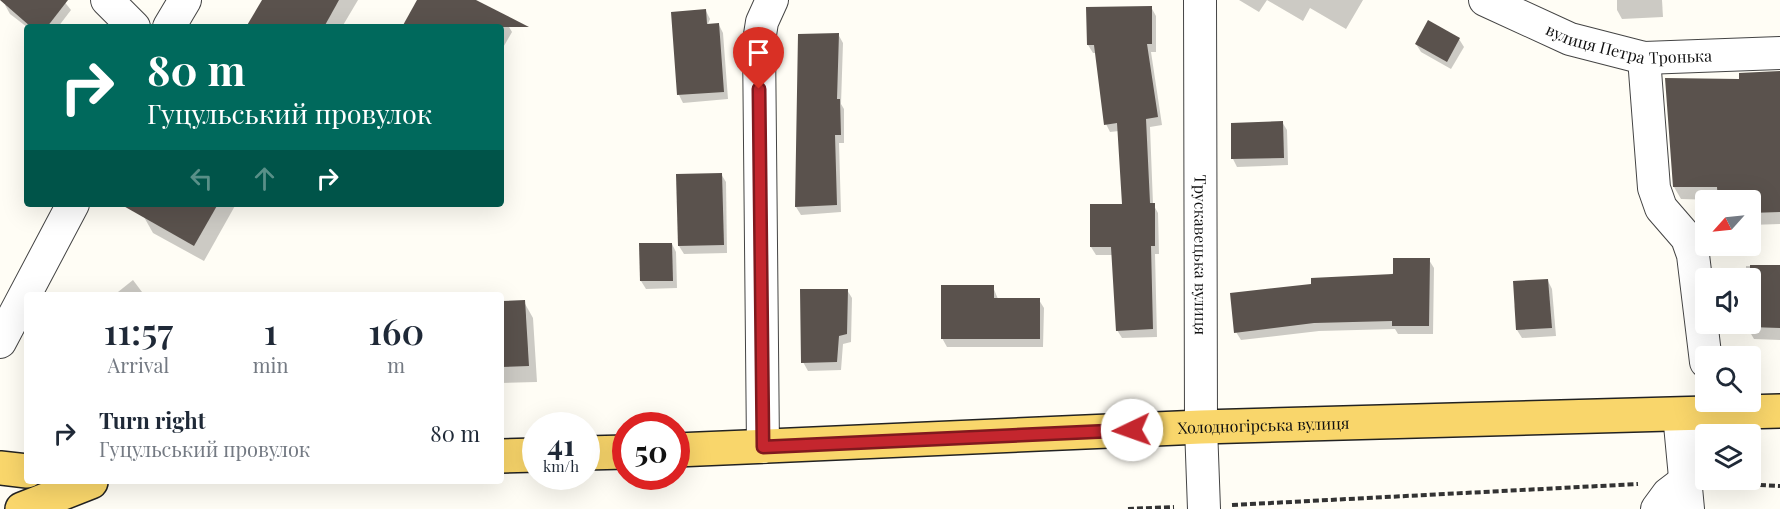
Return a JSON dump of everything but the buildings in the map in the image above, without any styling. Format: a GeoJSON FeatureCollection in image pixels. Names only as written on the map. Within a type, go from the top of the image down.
{"type":"FeatureCollection","features":[{"type":"Feature","properties":{"kind":"main road","name":"Холодногірська вулиця"},"geometry":{"type":"LineString","coordinates":[[690,450],[1201,428],[1679,414],[1695,410]]}},
{"type":"Feature","properties":{"kind":"main road","name":"Холодногірська вулиця"},"geometry":{"type":"LineString","coordinates":[[1761,410],[1780,411]]}},
{"type":"Feature","properties":{"kind":"main road"},"geometry":{"type":"LineString","coordinates":[[504,456],[522,455]]}},
{"type":"Feature","properties":{"kind":"main road"},"geometry":{"type":"LineString","coordinates":[[0,468],[24,471]]}},
{"type":"Feature","properties":{"kind":"main road"},"geometry":{"type":"LineString","coordinates":[[22,509],[88,484]]}},
{"type":"Feature","properties":{"kind":"street"},"geometry":{"type":"LineString","coordinates":[[107,0],[131,24]]}},
{"type":"Feature","properties":{"kind":"street"},"geometry":{"type":"LineString","coordinates":[[171,24],[185,0]]}},
{"type":"Feature","properties":{"kind":"street"},"geometry":{"type":"LineString","coordinates":[[763,447],[759,41],[762,22],[772,0]]}},
{"type":"Feature","properties":{"kind":"street","name":"Трускавецька вулиця"},"geometry":{"type":"LineString","coordinates":[[1200,0],[1201,428],[1204,508]]}},
{"type":"Feature","properties":{"kind":"street","name":"вулиця Петра Тронька"},"geometry":{"type":"LineString","coordinates":[[1485,0],[1570,39],[1644,58],[1780,53]]}},
{"type":"Feature","properties":{"kind":"street"},"geometry":{"type":"LineString","coordinates":[[1644,58],[1654,188],[1661,208],[1687,238],[1693,255],[1704,346]]}},
{"type":"Feature","properties":{"kind":"street"},"geometry":{"type":"LineString","coordinates":[[26,292],[71,207]]}},
{"type":"Feature","properties":{"kind":"street"},"geometry":{"type":"LineString","coordinates":[[0,342],[24,297]]}},
{"type":"Feature","properties":{"kind":"street"},"geometry":{"type":"LineString","coordinates":[[1658,509],[1668,494],[1687,495],[1679,414]]}},
{"type":"Feature","properties":{"kind":"path"},"geometry":{"type":"LineString","coordinates":[[1128,509],[1687,495],[1780,486]]}},
{"type":"Feature","properties":{"kind":"route"},"geometry":{"type":"LineString","coordinates":[[759,89],[763,447],[1132,430]]}}]}
